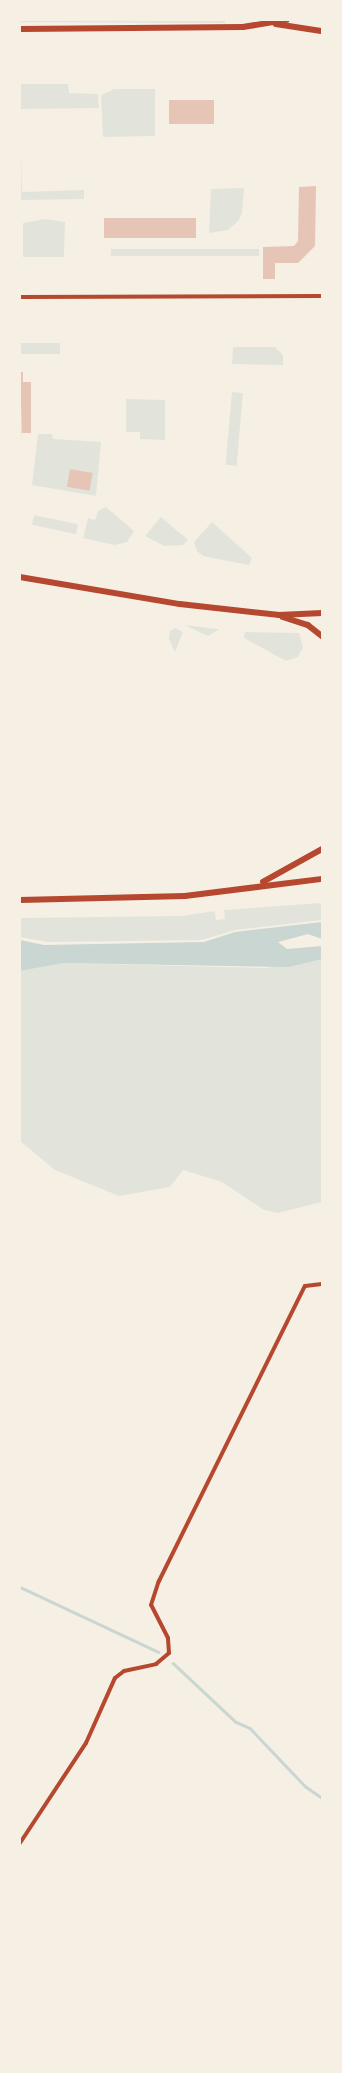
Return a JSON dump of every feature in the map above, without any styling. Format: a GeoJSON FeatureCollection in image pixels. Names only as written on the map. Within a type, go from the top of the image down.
{"type":"FeatureCollection","features":[{"type":"Feature","properties":{"kind":"street"},"geometry":{"type":"LineString","coordinates":[[274,24],[286,20]]}},
{"type":"Feature","properties":{"kind":"street"},"geometry":{"type":"LineString","coordinates":[[20,29],[274,24],[322,31]]}},
{"type":"Feature","properties":{"kind":"street"},"geometry":{"type":"LineString","coordinates":[[20,297],[322,296]]}},
{"type":"Feature","properties":{"kind":"street"},"geometry":{"type":"LineString","coordinates":[[20,577],[180,604],[279,616],[308,624],[322,636]]}},
{"type":"Feature","properties":{"kind":"street"},"geometry":{"type":"LineString","coordinates":[[279,616],[322,613]]}},
{"type":"Feature","properties":{"kind":"street"},"geometry":{"type":"LineString","coordinates":[[260,884],[322,849]]}},
{"type":"Feature","properties":{"kind":"street"},"geometry":{"type":"LineString","coordinates":[[20,900],[185,896],[260,884],[322,878]]}},
{"type":"Feature","properties":{"kind":"street"},"geometry":{"type":"LineString","coordinates":[[20,1844],[86,1744],[115,1678],[124,1671],[156,1664],[169,1653],[168,1638],[153,1614],[151,1605],[159,1581],[305,1286],[322,1284]]}},
{"type":"Feature","properties":{"kind":"shaded area"},"geometry":{"type":"Polygon","coordinates":[[[20,20],[225,20],[225,23],[20,22],[20,20]]]}},
{"type":"Feature","properties":{"kind":"shaded area"},"geometry":{"type":"Polygon","coordinates":[[[20,84],[68,84],[69,93],[98,94],[99,108],[20,109],[20,84]]]}},
{"type":"Feature","properties":{"kind":"shaded area"},"geometry":{"type":"Polygon","coordinates":[[[114,89],[155,89],[155,136],[103,137],[101,95],[114,89]]]}},
{"type":"Feature","properties":{"kind":"shaded area"},"geometry":{"type":"Polygon","coordinates":[[[20,109],[22,192],[84,190],[84,199],[20,200],[20,109]]]}},
{"type":"Feature","properties":{"kind":"shaded area"},"geometry":{"type":"Polygon","coordinates":[[[244,188],[242,213],[238,221],[228,230],[209,233],[211,189],[244,188]]]}},
{"type":"Feature","properties":{"kind":"shaded area"},"geometry":{"type":"Polygon","coordinates":[[[45,219],[65,222],[64,257],[23,257],[23,223],[45,219]]]}},
{"type":"Feature","properties":{"kind":"shaded area"},"geometry":{"type":"Polygon","coordinates":[[[111,249],[259,249],[259,256],[111,256],[111,249]]]}},
{"type":"Feature","properties":{"kind":"shaded area"},"geometry":{"type":"Polygon","coordinates":[[[20,343],[60,343],[60,354],[20,354],[20,343]]]}},
{"type":"Feature","properties":{"kind":"shaded area"},"geometry":{"type":"Polygon","coordinates":[[[233,347],[275,347],[283,355],[283,365],[232,364],[233,347]]]}},
{"type":"Feature","properties":{"kind":"shaded area"},"geometry":{"type":"Polygon","coordinates":[[[232,392],[243,393],[237,466],[226,465],[232,392]]]}},
{"type":"Feature","properties":{"kind":"shaded area"},"geometry":{"type":"Polygon","coordinates":[[[126,399],[165,400],[165,440],[140,439],[140,432],[126,432],[126,399]]]}},
{"type":"Feature","properties":{"kind":"shaded area"},"geometry":{"type":"Polygon","coordinates":[[[38,434],[52,434],[53,439],[101,442],[96,496],[32,485],[38,434]]]}},
{"type":"Feature","properties":{"kind":"shaded area"},"geometry":{"type":"Polygon","coordinates":[[[106,507],[134,531],[127,542],[115,545],[83,538],[88,518],[95,520],[98,511],[106,507]]]}},
{"type":"Feature","properties":{"kind":"shaded area"},"geometry":{"type":"Polygon","coordinates":[[[34,515],[78,524],[76,534],[32,525],[34,515]]]}},
{"type":"Feature","properties":{"kind":"shaded area"},"geometry":{"type":"Polygon","coordinates":[[[161,517],[188,540],[183,545],[164,546],[145,536],[161,517]]]}},
{"type":"Feature","properties":{"kind":"shaded area"},"geometry":{"type":"Polygon","coordinates":[[[212,522],[252,558],[249,565],[203,556],[197,551],[194,542],[212,522]]]}},
{"type":"Feature","properties":{"kind":"shaded area"},"geometry":{"type":"Polygon","coordinates":[[[184,625],[218,629],[218,630],[208,636],[184,625]]]}},
{"type":"Feature","properties":{"kind":"shaded area"},"geometry":{"type":"Polygon","coordinates":[[[175,628],[183,632],[175,652],[169,639],[170,631],[175,628]]]}},
{"type":"Feature","properties":{"kind":"shaded area"},"geometry":{"type":"Polygon","coordinates":[[[245,632],[299,633],[303,647],[298,657],[286,661],[244,638],[245,632]]]}},
{"type":"Feature","properties":{"kind":"shaded area"},"geometry":{"type":"Polygon","coordinates":[[[322,903],[322,920],[235,930],[202,940],[48,942],[20,937],[20,918],[181,916],[215,911],[216,920],[225,919],[224,910],[322,903]]]}},
{"type":"Feature","properties":{"kind":"shaded area"},"geometry":{"type":"Polygon","coordinates":[[[322,922],[322,939],[308,934],[278,942],[287,949],[322,946],[322,959],[289,967],[64,963],[20,971],[20,940],[44,945],[204,942],[235,932],[322,922]]]}},
{"type":"Feature","properties":{"kind":"shaded area"},"geometry":{"type":"Polygon","coordinates":[[[322,959],[322,1202],[278,1213],[264,1210],[222,1182],[183,1170],[170,1187],[119,1196],[55,1170],[20,1141],[20,971],[64,963],[266,968],[322,959]]]}},
{"type":"Feature","properties":{"kind":"building"},"geometry":{"type":"Polygon","coordinates":[[[169,100],[214,100],[214,124],[169,124],[169,100]]]}},
{"type":"Feature","properties":{"kind":"building"},"geometry":{"type":"Polygon","coordinates":[[[316,186],[315,246],[298,263],[275,263],[275,279],[263,279],[263,247],[294,246],[298,241],[299,187],[316,186]]]}},
{"type":"Feature","properties":{"kind":"building"},"geometry":{"type":"Polygon","coordinates":[[[104,218],[196,218],[196,238],[104,238],[104,218]]]}},
{"type":"Feature","properties":{"kind":"building"},"geometry":{"type":"Polygon","coordinates":[[[20,372],[23,372],[23,382],[31,382],[31,433],[22,433],[22,442],[20,372]]]}},
{"type":"Feature","properties":{"kind":"building"},"geometry":{"type":"Polygon","coordinates":[[[70,469],[93,473],[90,491],[67,487],[70,469]]]}},
{"type":"Feature","properties":{"kind":"waterway"},"geometry":{"type":"LineString","coordinates":[[20,1587],[159,1652]]}},
{"type":"Feature","properties":{"kind":"waterway"},"geometry":{"type":"LineString","coordinates":[[173,1663],[236,1722],[250,1728],[305,1786],[322,1798]]}}]}
